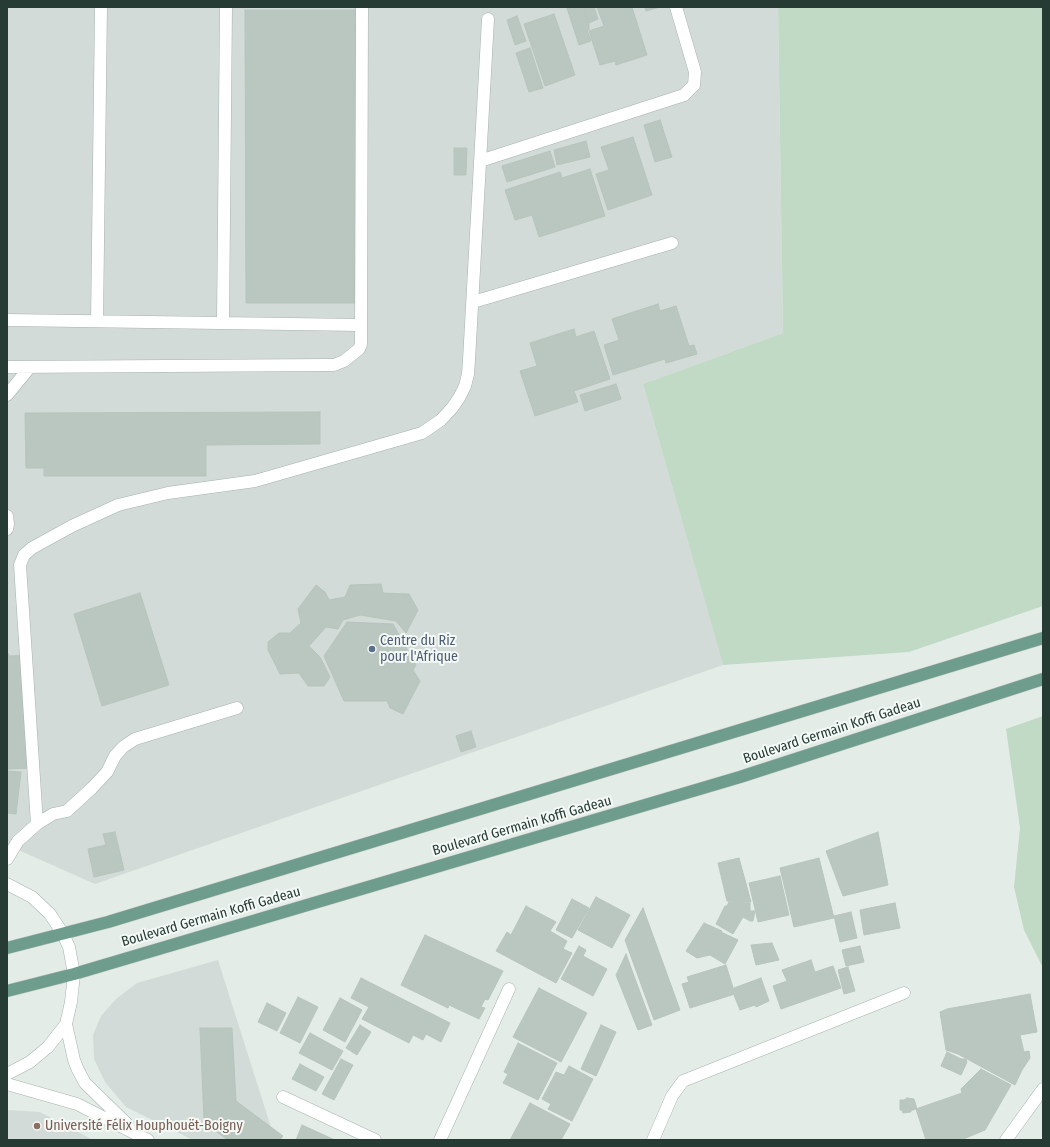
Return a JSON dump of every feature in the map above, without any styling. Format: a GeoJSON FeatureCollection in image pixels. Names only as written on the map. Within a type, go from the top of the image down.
{"type":"FeatureCollection","features":[{"type":"Feature","properties":{"kind":"main road","name":"Boulevard Germain Koffi Gadeau"},"geometry":{"type":"LineString","coordinates":[[7,948],[63,934],[232,885],[1043,638]]}},
{"type":"Feature","properties":{"kind":"main road","name":"Boulevard Germain Koffi Gadeau"},"geometry":{"type":"LineString","coordinates":[[7,991],[74,974],[740,777],[1043,679]]}},
{"type":"Feature","properties":{"kind":"street"},"geometry":{"type":"LineString","coordinates":[[97,321],[101,7]]}},
{"type":"Feature","properties":{"kind":"street"},"geometry":{"type":"LineString","coordinates":[[223,322],[226,7]]}},
{"type":"Feature","properties":{"kind":"street"},"geometry":{"type":"LineString","coordinates":[[7,367],[334,365],[350,358],[359,349],[361,344],[362,7]]}},
{"type":"Feature","properties":{"kind":"street"},"geometry":{"type":"LineString","coordinates":[[480,161],[684,95],[694,85],[695,72],[676,7]]}},
{"type":"Feature","properties":{"kind":"street"},"geometry":{"type":"LineString","coordinates":[[37,824],[20,565],[24,555],[32,548],[72,526],[118,505],[168,493],[255,481],[422,433],[441,420],[452,408],[465,386],[468,374],[473,302],[488,19]]}},
{"type":"Feature","properties":{"kind":"street"},"geometry":{"type":"LineString","coordinates":[[473,302],[672,243]]}},
{"type":"Feature","properties":{"kind":"street"},"geometry":{"type":"LineString","coordinates":[[7,320],[361,325]]}},
{"type":"Feature","properties":{"kind":"street"},"geometry":{"type":"LineString","coordinates":[[7,395],[30,367]]}},
{"type":"Feature","properties":{"kind":"street"},"geometry":{"type":"LineString","coordinates":[[7,516],[7,529]]}},
{"type":"Feature","properties":{"kind":"street"},"geometry":{"type":"LineString","coordinates":[[7,859],[18,841],[37,824],[53,814],[67,811],[92,788],[107,772],[115,756],[123,747],[135,739],[237,708]]}},
{"type":"Feature","properties":{"kind":"street"},"geometry":{"type":"LineString","coordinates":[[7,884],[32,897],[50,914],[63,934],[69,947],[74,974],[71,1002],[66,1024],[48,1047],[30,1062],[7,1074]]}},
{"type":"Feature","properties":{"kind":"street"},"geometry":{"type":"LineString","coordinates":[[440,1140],[509,989]]}},
{"type":"Feature","properties":{"kind":"street"},"geometry":{"type":"LineString","coordinates":[[653,1140],[672,1096],[683,1081],[904,993]]}},
{"type":"Feature","properties":{"kind":"street"},"geometry":{"type":"LineString","coordinates":[[66,1024],[76,1065],[85,1083],[136,1133]]}},
{"type":"Feature","properties":{"kind":"street"},"geometry":{"type":"LineString","coordinates":[[7,1084],[77,1104],[148,1140]]}},
{"type":"Feature","properties":{"kind":"street"},"geometry":{"type":"LineString","coordinates":[[1006,1140],[1043,1089]]}},
{"type":"Feature","properties":{"kind":"street"},"geometry":{"type":"LineString","coordinates":[[283,1097],[375,1140]]}},
{"type":"Feature","properties":{"kind":"shaded area"},"geometry":{"type":"Polygon","coordinates":[[[7,7],[778,7],[783,333],[643,384],[723,665],[95,884],[7,845],[7,7]]]}},
{"type":"Feature","properties":{"kind":"shaded area"},"geometry":{"type":"Polygon","coordinates":[[[218,960],[275,1140],[193,1140],[126,1107],[105,1082],[94,1059],[93,1035],[101,1016],[116,999],[137,983],[218,960]]]}},
{"type":"Feature","properties":{"kind":"shaded area","name":"Université Félix Houphouët-Boigny"},"geometry":{"type":"Polygon","coordinates":[[[7,1110],[40,1112],[93,1140],[7,1140],[7,1110]]]}},
{"type":"Feature","properties":{"kind":"green space"},"geometry":{"type":"Polygon","coordinates":[[[778,7],[1043,7],[1043,606],[909,652],[723,665],[643,384],[783,333],[778,7]]]}},
{"type":"Feature","properties":{"kind":"green space"},"geometry":{"type":"Polygon","coordinates":[[[1043,716],[1043,968],[1024,930],[1014,887],[1020,828],[1006,729],[1043,716]]]}},
{"type":"Feature","properties":{"kind":"building"},"geometry":{"type":"Polygon","coordinates":[[[583,7],[589,25],[589,30],[587,30],[591,41],[579,45],[567,8],[583,7]]]}},
{"type":"Feature","properties":{"kind":"building"},"geometry":{"type":"Polygon","coordinates":[[[583,7],[594,7],[598,19],[589,23],[583,7]]]}},
{"type":"Feature","properties":{"kind":"building"},"geometry":{"type":"Polygon","coordinates":[[[597,7],[632,7],[647,55],[616,65],[615,61],[600,65],[589,31],[604,26],[597,7]]]}},
{"type":"Feature","properties":{"kind":"building"},"geometry":{"type":"Polygon","coordinates":[[[645,7],[660,7],[646,11],[645,7]]]}},
{"type":"Feature","properties":{"kind":"building"},"geometry":{"type":"Polygon","coordinates":[[[245,10],[359,10],[360,303],[246,303],[245,10]]]}},
{"type":"Feature","properties":{"kind":"building"},"geometry":{"type":"Polygon","coordinates":[[[554,14],[575,75],[545,86],[524,24],[554,14]]]}},
{"type":"Feature","properties":{"kind":"building"},"geometry":{"type":"Polygon","coordinates":[[[517,16],[526,41],[515,45],[507,20],[517,16]]]}},
{"type":"Feature","properties":{"kind":"building"},"geometry":{"type":"Polygon","coordinates":[[[530,48],[543,88],[529,92],[516,53],[530,48]]]}},
{"type":"Feature","properties":{"kind":"building"},"geometry":{"type":"Polygon","coordinates":[[[660,120],[672,157],[655,162],[644,125],[660,120]]]}},
{"type":"Feature","properties":{"kind":"building"},"geometry":{"type":"Polygon","coordinates":[[[633,137],[652,195],[608,210],[596,174],[609,170],[601,147],[633,137]]]}},
{"type":"Feature","properties":{"kind":"building"},"geometry":{"type":"Polygon","coordinates":[[[586,141],[590,157],[557,165],[554,150],[586,141]]]}},
{"type":"Feature","properties":{"kind":"building"},"geometry":{"type":"Polygon","coordinates":[[[454,148],[467,148],[466,175],[454,175],[454,148]]]}},
{"type":"Feature","properties":{"kind":"building"},"geometry":{"type":"Polygon","coordinates":[[[550,151],[555,167],[507,182],[502,166],[550,151]]]}},
{"type":"Feature","properties":{"kind":"building"},"geometry":{"type":"Polygon","coordinates":[[[590,169],[605,216],[539,237],[532,215],[515,220],[505,190],[560,172],[562,178],[590,169]]]}},
{"type":"Feature","properties":{"kind":"building"},"geometry":{"type":"Polygon","coordinates":[[[658,304],[660,311],[676,306],[689,346],[694,345],[697,354],[666,363],[665,359],[613,375],[604,345],[619,340],[612,319],[658,304]]]}},
{"type":"Feature","properties":{"kind":"building"},"geometry":{"type":"Polygon","coordinates":[[[574,329],[576,337],[594,331],[610,379],[574,391],[578,402],[535,416],[520,371],[537,366],[530,343],[574,329]]]}},
{"type":"Feature","properties":{"kind":"building"},"geometry":{"type":"Polygon","coordinates":[[[616,384],[621,399],[585,411],[580,395],[616,384]]]}},
{"type":"Feature","properties":{"kind":"building"},"geometry":{"type":"Polygon","coordinates":[[[320,412],[320,444],[206,445],[206,476],[44,476],[44,468],[26,468],[25,413],[320,412]]]}},
{"type":"Feature","properties":{"kind":"building"},"geometry":{"type":"Polygon","coordinates":[[[381,584],[383,593],[409,594],[418,610],[406,633],[396,621],[360,615],[343,620],[338,629],[326,627],[309,646],[320,657],[330,677],[324,686],[308,686],[299,673],[280,674],[268,650],[268,642],[279,633],[290,633],[301,623],[298,609],[316,585],[325,592],[329,600],[345,597],[350,585],[381,584]]]}},
{"type":"Feature","properties":{"kind":"building"},"geometry":{"type":"Polygon","coordinates":[[[140,593],[169,685],[102,706],[74,614],[140,593]]]}},
{"type":"Feature","properties":{"kind":"building"},"geometry":{"type":"Polygon","coordinates":[[[347,622],[393,624],[416,665],[413,670],[420,681],[403,714],[390,708],[387,701],[344,701],[324,656],[347,622]]]}},
{"type":"Feature","properties":{"kind":"building"},"geometry":{"type":"Polygon","coordinates":[[[7,652],[10,656],[29,655],[33,768],[7,769],[7,652]]]}},
{"type":"Feature","properties":{"kind":"building"},"geometry":{"type":"Polygon","coordinates":[[[471,731],[476,747],[461,752],[456,736],[471,731]]]}},
{"type":"Feature","properties":{"kind":"building"},"geometry":{"type":"Polygon","coordinates":[[[7,771],[21,772],[16,814],[7,813],[7,771]]]}},
{"type":"Feature","properties":{"kind":"building"},"geometry":{"type":"Polygon","coordinates":[[[115,832],[124,870],[94,877],[88,849],[106,845],[103,834],[115,832]]]}},
{"type":"Feature","properties":{"kind":"building"},"geometry":{"type":"Polygon","coordinates":[[[878,832],[888,885],[843,896],[826,851],[878,832]]]}},
{"type":"Feature","properties":{"kind":"building"},"geometry":{"type":"Polygon","coordinates":[[[739,858],[751,902],[727,901],[718,863],[739,858]]]}},
{"type":"Feature","properties":{"kind":"building"},"geometry":{"type":"Polygon","coordinates":[[[819,858],[834,918],[794,927],[780,868],[819,858]]]}},
{"type":"Feature","properties":{"kind":"building"},"geometry":{"type":"Polygon","coordinates":[[[780,876],[789,915],[758,922],[749,883],[780,876]]]}},
{"type":"Feature","properties":{"kind":"building"},"geometry":{"type":"Polygon","coordinates":[[[596,897],[630,915],[612,948],[578,930],[596,897]]]}},
{"type":"Feature","properties":{"kind":"building"},"geometry":{"type":"Polygon","coordinates":[[[572,899],[589,908],[572,938],[556,930],[572,899]]]}},
{"type":"Feature","properties":{"kind":"building"},"geometry":{"type":"Polygon","coordinates":[[[729,902],[750,903],[750,911],[755,911],[753,921],[743,917],[733,934],[716,924],[725,906],[727,906],[729,902]]]}},
{"type":"Feature","properties":{"kind":"building"},"geometry":{"type":"Polygon","coordinates":[[[895,903],[900,928],[864,935],[860,910],[895,903]]]}},
{"type":"Feature","properties":{"kind":"building"},"geometry":{"type":"Polygon","coordinates":[[[526,906],[556,922],[550,931],[567,941],[563,949],[572,953],[556,983],[496,951],[507,932],[511,935],[526,906]]]}},
{"type":"Feature","properties":{"kind":"building"},"geometry":{"type":"Polygon","coordinates":[[[643,908],[680,1010],[654,1020],[625,940],[643,908]]]}},
{"type":"Feature","properties":{"kind":"building"},"geometry":{"type":"Polygon","coordinates":[[[851,912],[857,938],[840,942],[834,916],[851,912]]]}},
{"type":"Feature","properties":{"kind":"building"},"geometry":{"type":"Polygon","coordinates":[[[704,923],[738,940],[725,964],[710,955],[697,958],[686,951],[704,923]]]}},
{"type":"Feature","properties":{"kind":"building"},"geometry":{"type":"Polygon","coordinates":[[[425,935],[503,971],[488,1000],[485,999],[481,1007],[485,1008],[479,1019],[449,1005],[448,1008],[401,985],[425,935]]]}},
{"type":"Feature","properties":{"kind":"building"},"geometry":{"type":"Polygon","coordinates":[[[772,943],[779,960],[756,965],[751,945],[772,943]]]}},
{"type":"Feature","properties":{"kind":"building"},"geometry":{"type":"Polygon","coordinates":[[[579,946],[586,950],[583,956],[607,969],[593,996],[561,979],[579,946]]]}},
{"type":"Feature","properties":{"kind":"building"},"geometry":{"type":"Polygon","coordinates":[[[860,946],[864,962],[846,966],[842,950],[860,946]]]}},
{"type":"Feature","properties":{"kind":"building"},"geometry":{"type":"Polygon","coordinates":[[[626,954],[652,1025],[638,1030],[616,975],[626,954]]]}},
{"type":"Feature","properties":{"kind":"building"},"geometry":{"type":"Polygon","coordinates":[[[811,960],[815,972],[833,966],[841,988],[781,1009],[773,986],[787,981],[782,970],[811,960]]]}},
{"type":"Feature","properties":{"kind":"building"},"geometry":{"type":"Polygon","coordinates":[[[726,965],[735,994],[690,1008],[682,984],[689,982],[687,977],[726,965]]]}},
{"type":"Feature","properties":{"kind":"building"},"geometry":{"type":"Polygon","coordinates":[[[848,967],[855,991],[844,994],[838,970],[848,967]]]}},
{"type":"Feature","properties":{"kind":"building"},"geometry":{"type":"Polygon","coordinates":[[[361,978],[450,1023],[441,1042],[426,1034],[423,1040],[413,1035],[409,1043],[362,1019],[369,1007],[351,998],[361,978]]]}},
{"type":"Feature","properties":{"kind":"building"},"geometry":{"type":"Polygon","coordinates":[[[761,978],[769,1001],[756,1007],[755,1005],[740,1010],[734,995],[736,995],[734,988],[761,978]]]}},
{"type":"Feature","properties":{"kind":"building"},"geometry":{"type":"Polygon","coordinates":[[[539,988],[587,1013],[561,1062],[513,1037],[539,988]]]}},
{"type":"Feature","properties":{"kind":"building"},"geometry":{"type":"Polygon","coordinates":[[[1030,994],[1037,1032],[1020,1035],[1024,1052],[1029,1051],[1030,1058],[1015,1085],[958,1054],[946,1050],[940,1012],[947,1009],[1030,994]]]}},
{"type":"Feature","properties":{"kind":"building"},"geometry":{"type":"Polygon","coordinates":[[[298,997],[318,1007],[300,1043],[280,1033],[298,997]]]}},
{"type":"Feature","properties":{"kind":"building"},"geometry":{"type":"Polygon","coordinates":[[[340,998],[362,1010],[345,1042],[323,1030],[340,998]]]}},
{"type":"Feature","properties":{"kind":"building"},"geometry":{"type":"Polygon","coordinates":[[[267,1003],[286,1013],[277,1031],[258,1022],[267,1003]]]}},
{"type":"Feature","properties":{"kind":"building"},"geometry":{"type":"Polygon","coordinates":[[[360,1025],[371,1032],[357,1055],[346,1048],[360,1025]]]}},
{"type":"Feature","properties":{"kind":"building"},"geometry":{"type":"Polygon","coordinates":[[[601,1025],[616,1032],[596,1076],[581,1069],[601,1025]]]}},
{"type":"Feature","properties":{"kind":"building"},"geometry":{"type":"Polygon","coordinates":[[[200,1028],[232,1028],[236,1101],[283,1136],[280,1140],[228,1140],[210,1127],[204,1119],[200,1028]]]}},
{"type":"Feature","properties":{"kind":"building"},"geometry":{"type":"Polygon","coordinates":[[[310,1033],[343,1051],[332,1070],[299,1053],[310,1033]]]}},
{"type":"Feature","properties":{"kind":"building"},"geometry":{"type":"Polygon","coordinates":[[[518,1043],[557,1063],[538,1100],[503,1083],[508,1074],[504,1072],[518,1043]]]}},
{"type":"Feature","properties":{"kind":"building"},"geometry":{"type":"Polygon","coordinates":[[[947,1052],[961,1059],[966,1059],[967,1062],[961,1075],[941,1066],[947,1052]]]}},
{"type":"Feature","properties":{"kind":"building"},"geometry":{"type":"Polygon","coordinates":[[[341,1059],[353,1065],[334,1100],[322,1094],[341,1059]]]}},
{"type":"Feature","properties":{"kind":"building"},"geometry":{"type":"Polygon","coordinates":[[[300,1064],[324,1077],[316,1091],[292,1079],[300,1064]]]}},
{"type":"Feature","properties":{"kind":"building"},"geometry":{"type":"Polygon","coordinates":[[[569,1066],[593,1079],[572,1121],[548,1109],[551,1104],[542,1099],[556,1072],[564,1075],[569,1066]]]}},
{"type":"Feature","properties":{"kind":"building"},"geometry":{"type":"Polygon","coordinates":[[[981,1069],[1011,1085],[985,1130],[961,1140],[926,1140],[916,1109],[962,1093],[961,1089],[981,1069]]]}},
{"type":"Feature","properties":{"kind":"building"},"geometry":{"type":"Polygon","coordinates":[[[907,1098],[914,1099],[917,1109],[911,1110],[911,1112],[903,1113],[902,1110],[900,1110],[900,1100],[907,1098]]]}},
{"type":"Feature","properties":{"kind":"building"},"geometry":{"type":"Polygon","coordinates":[[[530,1103],[570,1124],[561,1140],[510,1140],[530,1103]]]}},
{"type":"Feature","properties":{"kind":"building"},"geometry":{"type":"Polygon","coordinates":[[[302,1125],[335,1140],[296,1140],[302,1125]]]}},
{"type":"Feature","properties":{"kind":"place","name":"Centre du Riz pour l'Afrique"},"geometry":{"type":"Point","coordinates":[372,649]}},
{"type":"Feature","properties":{"kind":"place","name":"Université Félix Houphouët-Boigny"},"geometry":{"type":"Point","coordinates":[37,1126]}}]}
